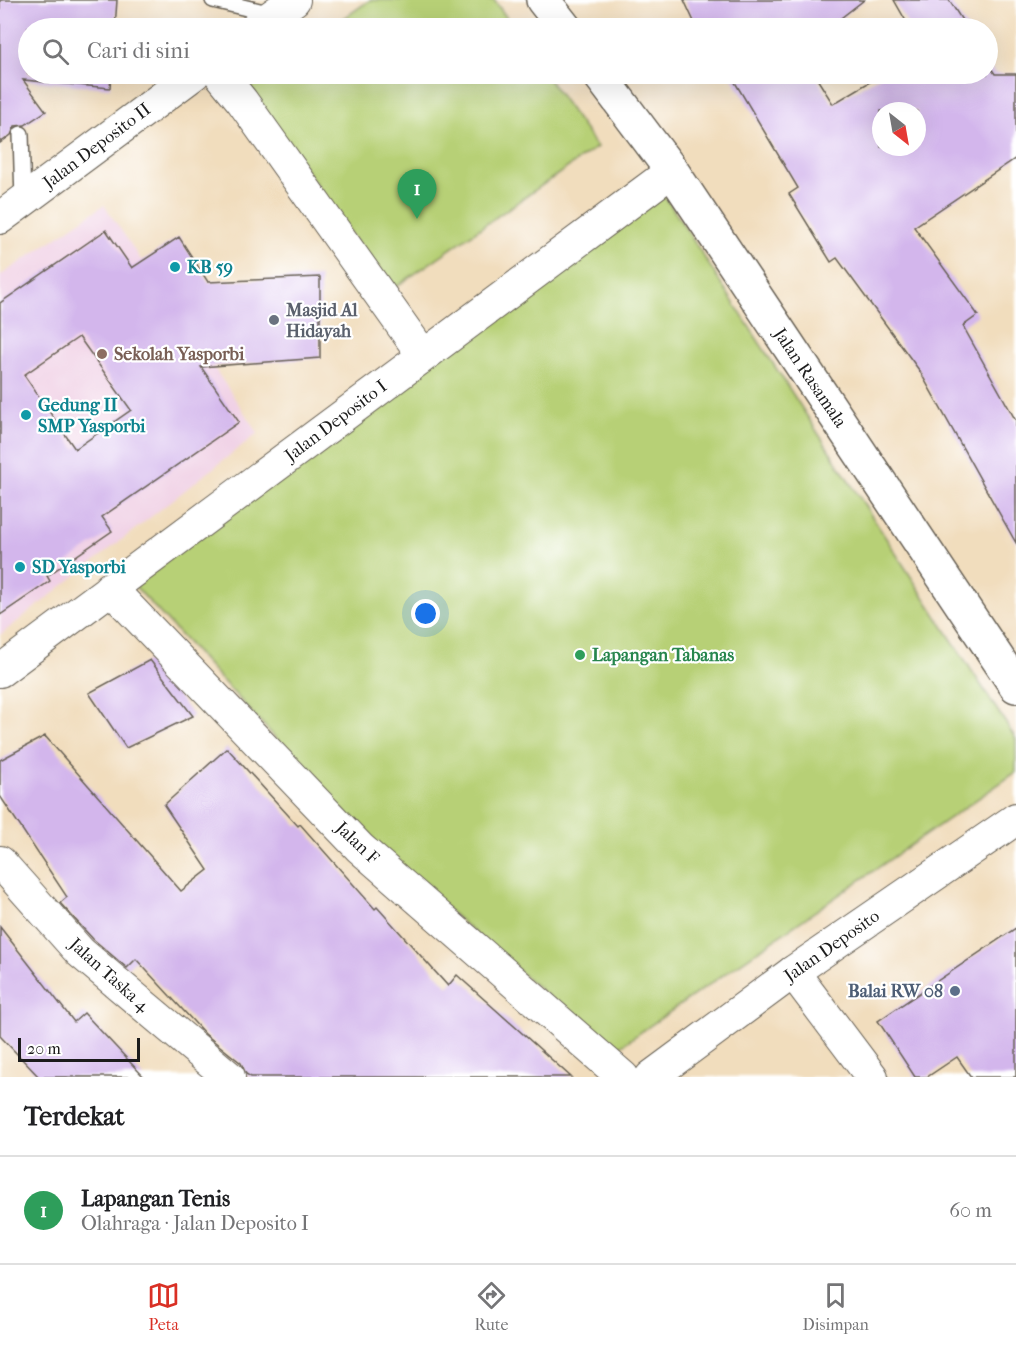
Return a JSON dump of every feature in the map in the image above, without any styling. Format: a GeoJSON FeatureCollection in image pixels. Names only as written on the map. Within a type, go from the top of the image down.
{"type":"FeatureCollection","features":[{"type":"Feature","properties":{"kind":"street"},"geometry":{"type":"LineString","coordinates":[[543,0],[557,18]]}},
{"type":"Feature","properties":{"kind":"street","name":"Jalan Deposito II"},"geometry":{"type":"LineString","coordinates":[[11,210],[181,84]]}},
{"type":"Feature","properties":{"kind":"street"},"geometry":{"type":"LineString","coordinates":[[228,84],[423,356]]}},
{"type":"Feature","properties":{"kind":"street","name":"Jalan Rasamala"},"geometry":{"type":"LineString","coordinates":[[606,84],[672,171],[1016,686]]}},
{"type":"Feature","properties":{"kind":"street","name":"Jalan Deposito I"},"geometry":{"type":"LineString","coordinates":[[0,671],[672,171]]}},
{"type":"Feature","properties":{"kind":"street","name":"Jalan F"},"geometry":{"type":"LineString","coordinates":[[110,588],[360,848],[623,1077]]}},
{"type":"Feature","properties":{"kind":"street","name":"Jalan Deposito"},"geometry":{"type":"LineString","coordinates":[[651,1077],[793,972],[1016,819]]}},
{"type":"Feature","properties":{"kind":"street","name":"Jalan Taska 4"},"geometry":{"type":"LineString","coordinates":[[0,862],[80,952],[229,1077]]}},
{"type":"Feature","properties":{"kind":"street"},"geometry":{"type":"LineString","coordinates":[[793,972],[872,1077]]}},
{"type":"Feature","properties":{"kind":"lane"},"geometry":{"type":"LineString","coordinates":[[213,0],[275,14]]}},
{"type":"Feature","properties":{"kind":"lane"},"geometry":{"type":"LineString","coordinates":[[11,210],[21,134]]}},
{"type":"Feature","properties":{"kind":"shaded area","name":"Sekolah Yasporbi"},"geometry":{"type":"Polygon","coordinates":[[[104,205],[258,433],[0,635],[0,276],[104,205]]]}},
{"type":"Feature","properties":{"kind":"green space"},"geometry":{"type":"Polygon","coordinates":[[[370,0],[494,0],[507,18],[344,18],[370,0]]]}},
{"type":"Feature","properties":{"kind":"green space"},"geometry":{"type":"Polygon","coordinates":[[[251,84],[552,84],[597,147],[390,291],[248,86],[251,84]]]}},
{"type":"Feature","properties":{"kind":"green space","name":"Lapangan Tabanas"},"geometry":{"type":"Polygon","coordinates":[[[651,175],[1016,739],[1016,772],[612,1052],[379,850],[121,571],[651,175]]]}},
{"type":"Feature","properties":{"kind":"building"},"geometry":{"type":"Polygon","coordinates":[[[0,0],[117,0],[116,18],[18,18],[18,84],[26,84],[46,111],[25,125],[15,126],[11,135],[0,143],[0,0]]]}},
{"type":"Feature","properties":{"kind":"building"},"geometry":{"type":"Polygon","coordinates":[[[684,0],[864,0],[841,18],[692,18],[684,0]]]}},
{"type":"Feature","properties":{"kind":"building"},"geometry":{"type":"Polygon","coordinates":[[[894,0],[949,0],[961,18],[904,18],[894,0]]]}},
{"type":"Feature","properties":{"kind":"building"},"geometry":{"type":"Polygon","coordinates":[[[998,74],[1016,74],[1016,158],[914,227],[978,315],[963,326],[1016,421],[1016,543],[919,370],[837,258],[831,262],[789,194],[798,188],[736,84],[820,84],[833,104],[866,84],[998,84],[998,74]]]}},
{"type":"Feature","properties":{"kind":"building"},"geometry":{"type":"Polygon","coordinates":[[[66,84],[110,84],[110,88],[66,84]]]}},
{"type":"Feature","properties":{"kind":"building","name":"Sekolah Yasporbi"},"geometry":{"type":"Polygon","coordinates":[[[106,230],[132,268],[179,237],[208,282],[320,277],[320,358],[201,367],[239,422],[102,517],[112,531],[47,576],[50,581],[0,615],[0,303],[106,230]],[[79,337],[24,375],[75,449],[131,410],[79,337]]]}},
{"type":"Feature","properties":{"kind":"building"},"geometry":{"type":"Polygon","coordinates":[[[150,660],[193,716],[126,748],[89,693],[150,660]]]}},
{"type":"Feature","properties":{"kind":"building"},"geometry":{"type":"Polygon","coordinates":[[[45,736],[181,891],[208,870],[164,805],[227,748],[448,986],[457,975],[571,1077],[251,1077],[246,1074],[241,1063],[205,1034],[136,959],[127,968],[93,939],[60,903],[67,897],[0,796],[0,760],[45,736]]]}},
{"type":"Feature","properties":{"kind":"building"},"geometry":{"type":"Polygon","coordinates":[[[0,927],[74,1022],[84,1013],[144,1077],[39,1077],[0,1036],[0,927]]]}},
{"type":"Feature","properties":{"kind":"building","name":"Balai RW 08"},"geometry":{"type":"Polygon","coordinates":[[[1016,928],[1016,1077],[971,1077],[957,1057],[927,1077],[915,1077],[878,1021],[1016,928]]]}},
{"type":"Feature","properties":{"kind":"place","name":"Lapangan Tenis"},"geometry":{"type":"Point","coordinates":[417,219]}},
{"type":"Feature","properties":{"kind":"place","name":"KB 59"},"geometry":{"type":"Point","coordinates":[175,267]}},
{"type":"Feature","properties":{"kind":"place","name":"Masjid Al Hidayah"},"geometry":{"type":"Point","coordinates":[274,320]}},
{"type":"Feature","properties":{"kind":"place","name":"Sekolah Yasporbi"},"geometry":{"type":"Point","coordinates":[102,354]}},
{"type":"Feature","properties":{"kind":"place","name":"Gedung II SMP Yasporbi"},"geometry":{"type":"Point","coordinates":[26,415]}},
{"type":"Feature","properties":{"kind":"place","name":"SD Yasporbi"},"geometry":{"type":"Point","coordinates":[20,567]}},
{"type":"Feature","properties":{"kind":"place","name":"Lapangan Tabanas"},"geometry":{"type":"Point","coordinates":[580,655]}},
{"type":"Feature","properties":{"kind":"place","name":"Balai RW 08"},"geometry":{"type":"Point","coordinates":[955,991]}}]}
